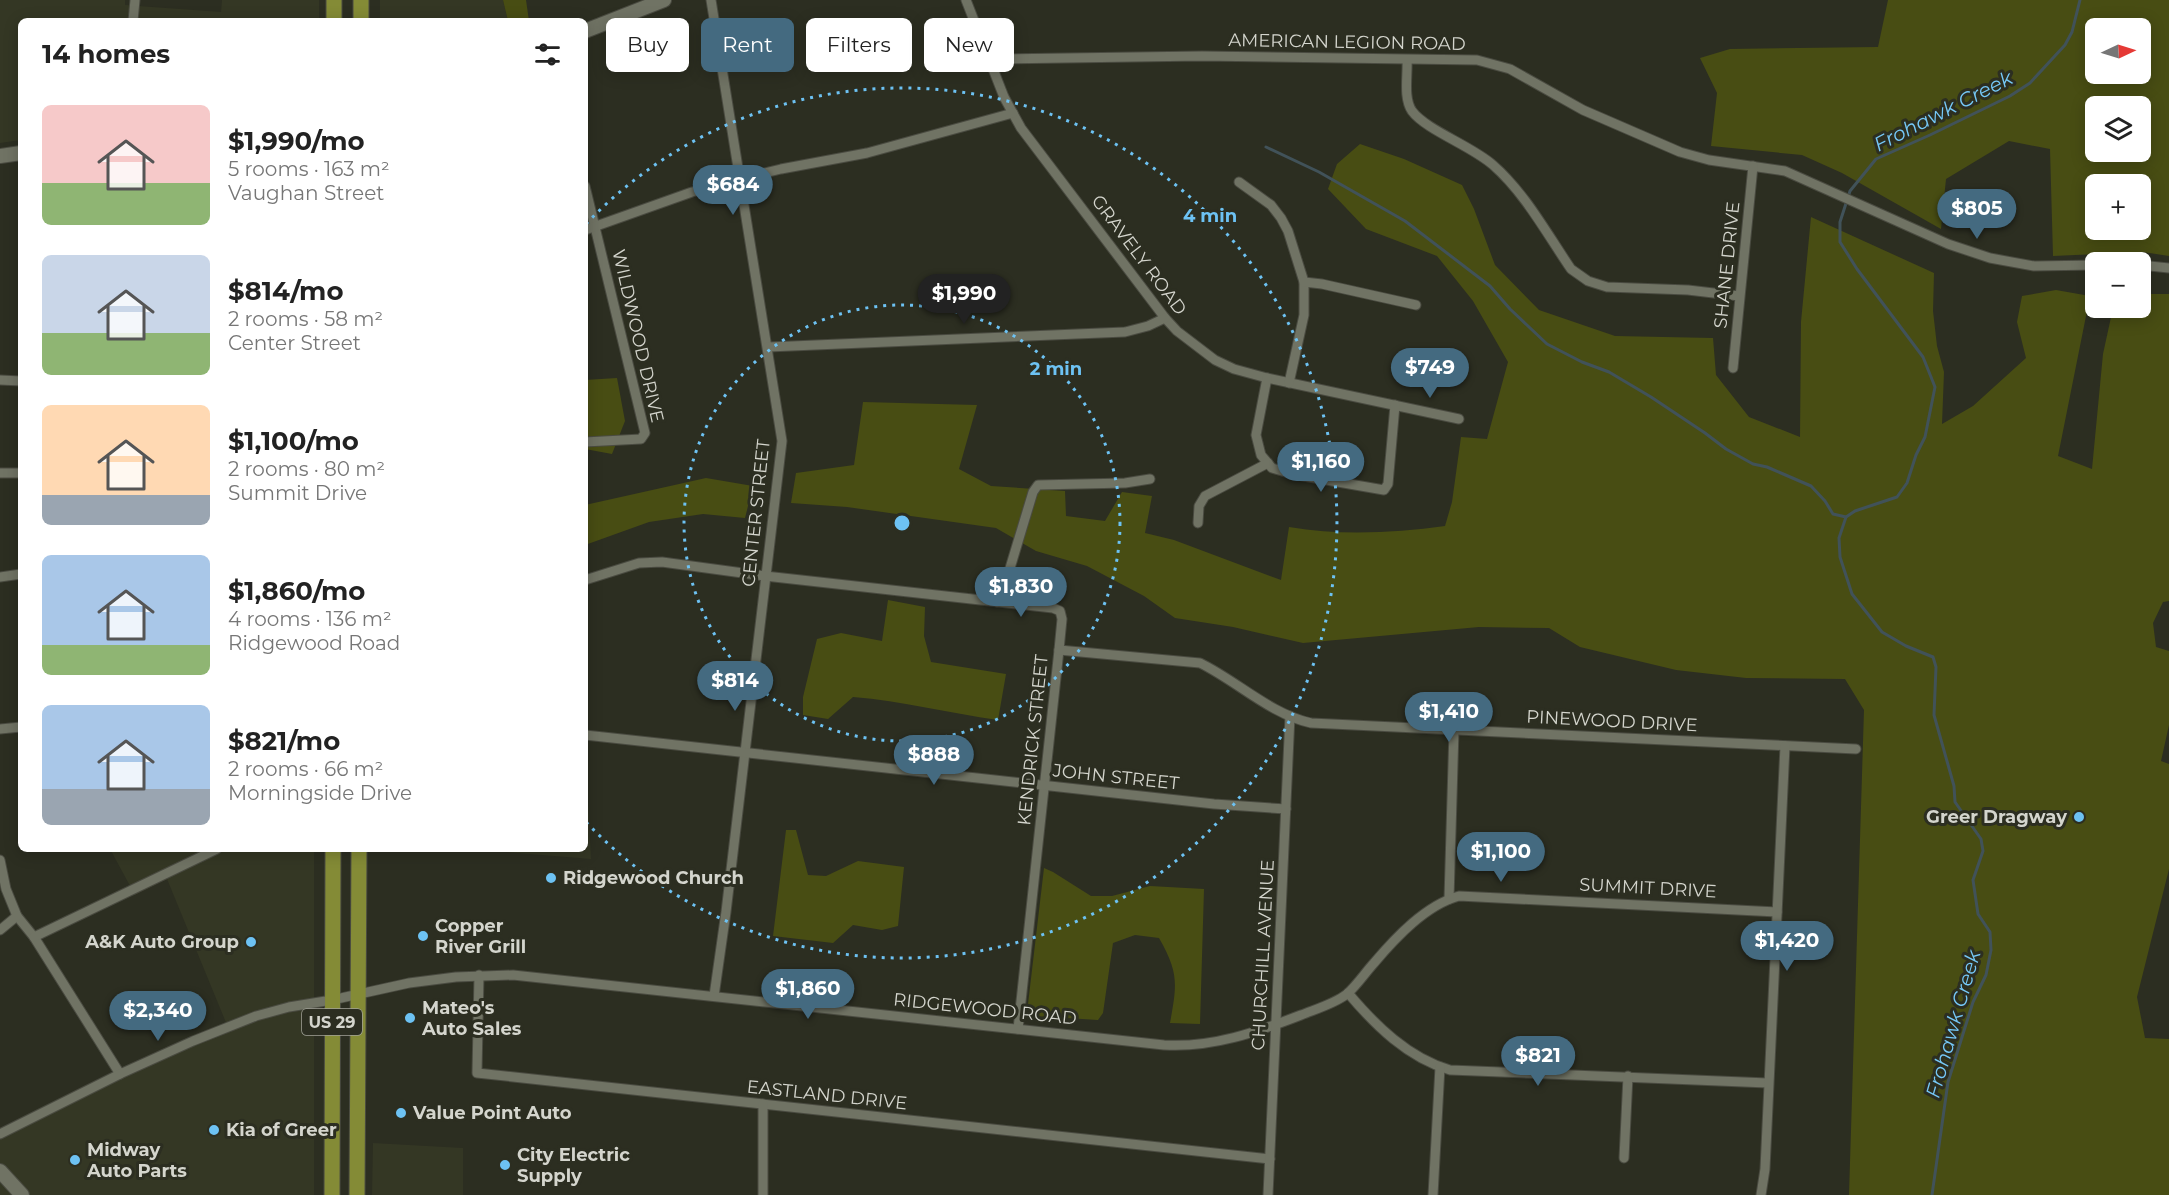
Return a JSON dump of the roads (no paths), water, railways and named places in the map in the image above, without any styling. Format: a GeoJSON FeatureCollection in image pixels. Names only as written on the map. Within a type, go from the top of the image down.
{"type":"FeatureCollection","features":[{"type":"Feature","properties":{"kind":"main road"},"geometry":{"type":"LineString","coordinates":[[334,0],[334,18]]}},
{"type":"Feature","properties":{"kind":"main road"},"geometry":{"type":"LineString","coordinates":[[361,0],[361,18]]}},
{"type":"Feature","properties":{"kind":"main road"},"geometry":{"type":"LineString","coordinates":[[588,30],[664,0]]}},
{"type":"Feature","properties":{"kind":"main road"},"geometry":{"type":"LineString","coordinates":[[0,156],[18,153]]}},
{"type":"Feature","properties":{"kind":"main road","name":"US 29"},"geometry":{"type":"LineString","coordinates":[[332,1195],[333,852]]}},
{"type":"Feature","properties":{"kind":"main road","name":"US 29"},"geometry":{"type":"LineString","coordinates":[[357,1195],[359,852]]}},
{"type":"Feature","properties":{"kind":"main road"},"geometry":{"type":"LineString","coordinates":[[0,1171],[22,1195]]}},
{"type":"Feature","properties":{"kind":"street"},"geometry":{"type":"LineString","coordinates":[[133,18],[135,0]]}},
{"type":"Feature","properties":{"kind":"street","name":"CENTER STREET"},"geometry":{"type":"LineString","coordinates":[[711,0],[782,441],[714,996]]}},
{"type":"Feature","properties":{"kind":"street","name":"GRAVELY ROAD"},"geometry":{"type":"LineString","coordinates":[[966,0],[973,18]]}},
{"type":"Feature","properties":{"kind":"street","name":"AMERICAN LEGION ROAD"},"geometry":{"type":"LineString","coordinates":[[1014,59],[1202,56],[1464,59],[1500,66],[1520,74],[1583,110],[1680,152],[1709,160],[1785,171],[1948,244],[1990,258],[2034,266],[2085,265]]}},
{"type":"Feature","properties":{"kind":"street"},"geometry":{"type":"LineString","coordinates":[[1407,60],[1408,96],[1411,109],[1425,122],[1464,144],[1492,164],[1518,192],[1571,268],[1581,277],[1607,287],[1688,290],[1739,296]]}},
{"type":"Feature","properties":{"kind":"street","name":"GRAVELY ROAD"},"geometry":{"type":"LineString","coordinates":[[994,72],[1013,113],[1034,145],[1165,318],[1177,331],[1215,360],[1234,369],[1267,378],[1459,419]]}},
{"type":"Feature","properties":{"kind":"street"},"geometry":{"type":"LineString","coordinates":[[588,229],[692,192],[740,178],[867,153],[1013,113]]}},
{"type":"Feature","properties":{"kind":"street","name":"SHANE DRIVE"},"geometry":{"type":"LineString","coordinates":[[1733,368],[1754,166]]}},
{"type":"Feature","properties":{"kind":"street"},"geometry":{"type":"LineString","coordinates":[[1239,182],[1271,205],[1281,218],[1288,231],[1304,282],[1304,315],[1289,383]]}},
{"type":"Feature","properties":{"kind":"street","name":"WILDWOOD DRIVE"},"geometry":{"type":"LineString","coordinates":[[588,197],[645,433],[641,439],[588,442]]}},
{"type":"Feature","properties":{"kind":"street"},"geometry":{"type":"LineString","coordinates":[[2151,266],[2169,268]]}},
{"type":"Feature","properties":{"kind":"street"},"geometry":{"type":"LineString","coordinates":[[1304,282],[1416,305]]}},
{"type":"Feature","properties":{"kind":"street"},"geometry":{"type":"LineString","coordinates":[[768,347],[1125,332],[1148,326],[1165,318]]}},
{"type":"Feature","properties":{"kind":"street"},"geometry":{"type":"LineString","coordinates":[[1267,378],[1256,435],[1261,455],[1272,468],[1292,474],[1384,490],[1388,484],[1395,405]]}},
{"type":"Feature","properties":{"kind":"street"},"geometry":{"type":"LineString","coordinates":[[0,380],[18,381]]}},
{"type":"Feature","properties":{"kind":"street"},"geometry":{"type":"LineString","coordinates":[[1198,523],[1199,506],[1205,496],[1268,463]]}},
{"type":"Feature","properties":{"kind":"street"},"geometry":{"type":"LineString","coordinates":[[0,473],[18,473]]}},
{"type":"Feature","properties":{"kind":"street"},"geometry":{"type":"LineString","coordinates":[[997,602],[1007,578],[1033,492],[1038,485],[1125,483],[1150,479]]}},
{"type":"Feature","properties":{"kind":"street","name":"KENDRICK STREET"},"geometry":{"type":"LineString","coordinates":[[588,579],[650,562],[1056,609],[1062,615],[1018,1029]]}},
{"type":"Feature","properties":{"kind":"street"},"geometry":{"type":"LineString","coordinates":[[0,577],[18,574]]}},
{"type":"Feature","properties":{"kind":"street","name":"PINEWOOD DRIVE"},"geometry":{"type":"LineString","coordinates":[[1059,650],[1200,663],[1290,716],[1311,723],[1856,749]]}},
{"type":"Feature","properties":{"kind":"street","name":"CHURCHILL AVENUE"},"geometry":{"type":"LineString","coordinates":[[1268,1195],[1290,716]]}},
{"type":"Feature","properties":{"kind":"street"},"geometry":{"type":"LineString","coordinates":[[0,729],[18,727]]}},
{"type":"Feature","properties":{"kind":"street"},"geometry":{"type":"LineString","coordinates":[[1449,899],[1454,730]]}},
{"type":"Feature","properties":{"kind":"street","name":"JOHN STREET"},"geometry":{"type":"LineString","coordinates":[[588,735],[1214,804],[1286,809]]}},
{"type":"Feature","properties":{"kind":"street"},"geometry":{"type":"LineString","coordinates":[[1761,1195],[1765,1169],[1785,746]]}},
{"type":"Feature","properties":{"kind":"street"},"geometry":{"type":"LineString","coordinates":[[34,937],[211,852]]}},
{"type":"Feature","properties":{"kind":"street"},"geometry":{"type":"LineString","coordinates":[[0,860],[6,889],[17,916],[34,937],[120,1074]]}},
{"type":"Feature","properties":{"kind":"street","name":"SUMMIT DRIVE"},"geometry":{"type":"LineString","coordinates":[[1275,1024],[1337,1000],[1348,993],[1394,941],[1437,905],[1449,899],[1470,895],[1777,912]]}},
{"type":"Feature","properties":{"kind":"street"},"geometry":{"type":"LineString","coordinates":[[0,930],[17,916]]}},
{"type":"Feature","properties":{"kind":"street","name":"EASTLAND DRIVE"},"geometry":{"type":"LineString","coordinates":[[479,975],[477,1073],[1270,1159]]}},
{"type":"Feature","properties":{"kind":"street","name":"RIDGEWOOD ROAD"},"geometry":{"type":"LineString","coordinates":[[0,1134],[120,1074],[256,1016],[289,1007],[432,979],[513,975],[1184,1046],[1217,1042],[1275,1024]]}},
{"type":"Feature","properties":{"kind":"street"},"geometry":{"type":"LineString","coordinates":[[1348,993],[1383,1031],[1403,1046],[1440,1067],[1473,1072],[1768,1083]]}},
{"type":"Feature","properties":{"kind":"street"},"geometry":{"type":"LineString","coordinates":[[1433,1195],[1440,1067]]}},
{"type":"Feature","properties":{"kind":"street"},"geometry":{"type":"LineString","coordinates":[[1624,1158],[1628,1077]]}},
{"type":"Feature","properties":{"kind":"street"},"geometry":{"type":"LineString","coordinates":[[762,1195],[763,1104]]}},
{"type":"Feature","properties":{"kind":"waterway","name":"Frohawk Creek"},"geometry":{"type":"LineString","coordinates":[[1932,1195],[1948,1082],[1973,1002],[1986,975],[1991,950],[1990,932],[1978,914],[1973,880],[1983,851],[1981,839],[1955,802],[1954,786],[1934,715],[1936,667],[1933,657],[1906,646],[1882,632],[1852,594],[1840,557],[1839,538],[1846,517],[1855,511],[1897,497],[1907,483],[1916,455],[1925,437],[1935,387],[1923,357],[1857,269],[1840,242],[1840,222],[1850,191],[1876,159],[2010,96],[2030,83],[2065,45],[2072,32],[2080,0]]}},
{"type":"Feature","properties":{"kind":"waterway"},"geometry":{"type":"LineString","coordinates":[[1266,147],[1319,172],[1405,221],[1490,286],[1510,309],[1547,344],[1582,362],[1609,372],[1651,397],[1726,449],[1753,464],[1767,467],[1811,486],[1833,514],[1846,517]]}},
{"type":"Feature","properties":{"kind":"place","name":"Greer Dragway"},"geometry":{"type":"Point","coordinates":[2079,817]}},
{"type":"Feature","properties":{"kind":"place","name":"Ridgewood Church"},"geometry":{"type":"Point","coordinates":[551,878]}},
{"type":"Feature","properties":{"kind":"place","name":"Copper River Grill"},"geometry":{"type":"Point","coordinates":[423,936]}},
{"type":"Feature","properties":{"kind":"place","name":"A&K Auto Group"},"geometry":{"type":"Point","coordinates":[251,942]}},
{"type":"Feature","properties":{"kind":"place","name":"Mateo's Auto Sales"},"geometry":{"type":"Point","coordinates":[410,1018]}},
{"type":"Feature","properties":{"kind":"place","name":"Value Point Auto"},"geometry":{"type":"Point","coordinates":[401,1113]}},
{"type":"Feature","properties":{"kind":"place","name":"Kia of Greer"},"geometry":{"type":"Point","coordinates":[214,1130]}},
{"type":"Feature","properties":{"kind":"place","name":"Midway Auto Parts"},"geometry":{"type":"Point","coordinates":[75,1160]}},
{"type":"Feature","properties":{"kind":"place","name":"City Electric Supply"},"geometry":{"type":"Point","coordinates":[505,1165]}}]}
